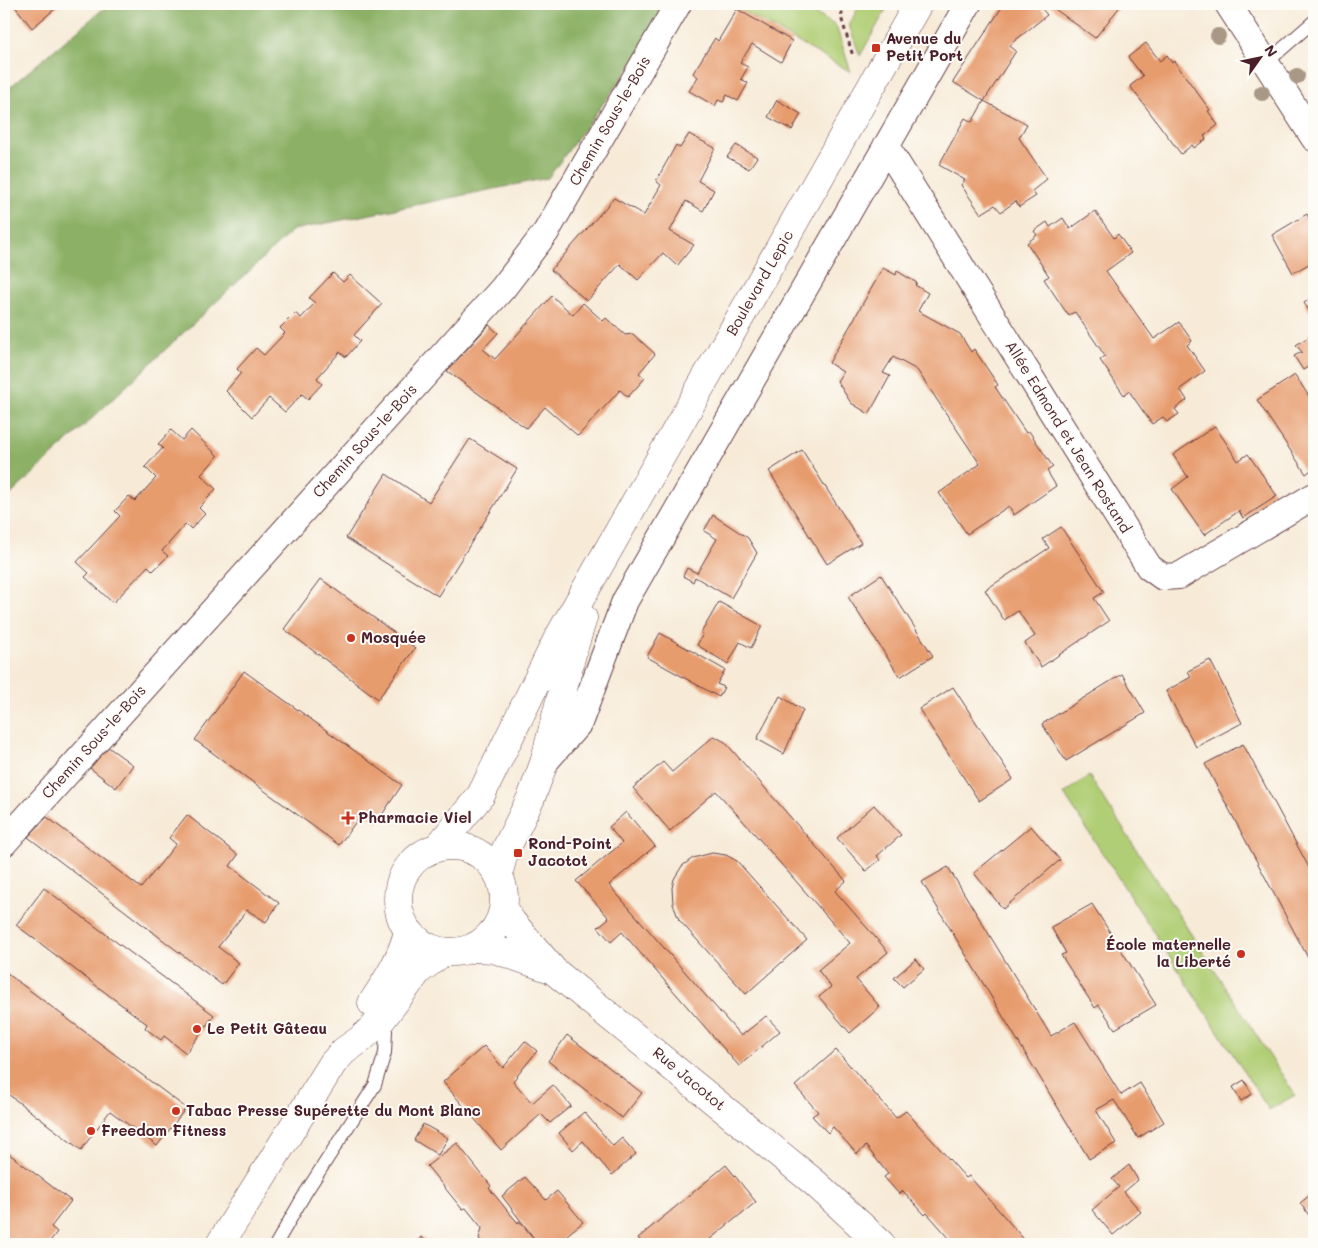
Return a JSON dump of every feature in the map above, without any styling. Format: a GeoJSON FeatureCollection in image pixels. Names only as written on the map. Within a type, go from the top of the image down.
{"type":"FeatureCollection","features":[{"type":"Feature","properties":{"kind":"main road","name":"Boulevard Lepic"},"geometry":{"type":"LineString","coordinates":[[601,562],[918,4]]}},
{"type":"Feature","properties":{"kind":"main road"},"geometry":{"type":"LineString","coordinates":[[498,875],[504,853],[531,798],[544,763],[573,650],[601,562]]}},
{"type":"Feature","properties":{"kind":"main road"},"geometry":{"type":"LineString","coordinates":[[438,847],[481,795],[557,640],[601,562]]}},
{"type":"Feature","properties":{"kind":"main road"},"geometry":{"type":"LineString","coordinates":[[456,846],[473,850],[488,860],[498,875],[503,891],[503,908],[498,924],[488,938],[473,948],[463,951],[443,952],[430,948],[408,931],[400,916],[397,898],[400,881],[409,866],[422,854],[438,847],[456,846]]}},
{"type":"Feature","properties":{"kind":"main road","name":"Rue Jacotot"},"geometry":{"type":"LineString","coordinates":[[503,908],[554,971],[815,1183],[881,1244]]}},
{"type":"Feature","properties":{"kind":"main road"},"geometry":{"type":"LineString","coordinates":[[344,1051],[391,974],[405,944],[408,931]]}},
{"type":"Feature","properties":{"kind":"main road"},"geometry":{"type":"LineString","coordinates":[[473,948],[494,949],[554,971]]}},
{"type":"Feature","properties":{"kind":"main road"},"geometry":{"type":"LineString","coordinates":[[220,1244],[333,1063],[344,1051],[382,1019],[418,971],[443,952]]}},
{"type":"Feature","properties":{"kind":"street","name":"Chemin Sous-le-Bois"},"geometry":{"type":"LineString","coordinates":[[4,843],[503,288],[546,232],[678,4]]}},
{"type":"Feature","properties":{"kind":"street"},"geometry":{"type":"LineString","coordinates":[[544,763],[580,723],[625,601],[968,4]]}},
{"type":"Feature","properties":{"kind":"street"},"geometry":{"type":"LineString","coordinates":[[1228,4],[1314,138]]}},
{"type":"Feature","properties":{"kind":"street","name":"Allée Edmond et Jean Rostand"},"geometry":{"type":"LineString","coordinates":[[886,146],[1149,568],[1163,577],[1179,576],[1314,496]]}},
{"type":"Feature","properties":{"kind":"lane"},"geometry":{"type":"LineString","coordinates":[[1266,62],[1314,21]]}},
{"type":"Feature","properties":{"kind":"lane"},"geometry":{"type":"LineString","coordinates":[[276,1244],[306,1192],[375,1085],[385,1053],[386,1031],[382,1019]]}},
{"type":"Feature","properties":{"kind":"path"},"geometry":{"type":"LineString","coordinates":[[845,4],[841,17],[854,58]]}},
{"type":"Feature","properties":{"kind":"green space"},"geometry":{"type":"Polygon","coordinates":[[[109,4],[677,4],[548,178],[293,230],[4,501],[4,92],[109,4]]]}},
{"type":"Feature","properties":{"kind":"green space"},"geometry":{"type":"Polygon","coordinates":[[[730,4],[817,4],[815,6],[816,14],[836,26],[851,72],[730,4]]]}},
{"type":"Feature","properties":{"kind":"green space"},"geometry":{"type":"Polygon","coordinates":[[[860,4],[889,4],[860,56],[849,25],[860,4]]]}},
{"type":"Feature","properties":{"kind":"green space"},"geometry":{"type":"Polygon","coordinates":[[[1089,776],[1295,1095],[1269,1110],[1064,794],[1089,776]]]}},
{"type":"Feature","properties":{"kind":"building"},"geometry":{"type":"Polygon","coordinates":[[[13,4],[61,4],[32,28],[13,4]]]}},
{"type":"Feature","properties":{"kind":"building"},"geometry":{"type":"Polygon","coordinates":[[[1004,4],[1038,4],[1047,15],[1012,43],[1010,46],[1016,51],[984,101],[953,82],[1004,4]]]}},
{"type":"Feature","properties":{"kind":"building"},"geometry":{"type":"Polygon","coordinates":[[[1048,4],[1122,4],[1095,38],[1048,4]]]}},
{"type":"Feature","properties":{"kind":"building"},"geometry":{"type":"Polygon","coordinates":[[[737,9],[792,41],[781,62],[752,44],[740,63],[748,67],[741,79],[748,83],[738,101],[727,95],[723,102],[718,100],[715,106],[689,91],[698,77],[693,73],[715,38],[718,41],[737,9]]]}},
{"type":"Feature","properties":{"kind":"building"},"geometry":{"type":"Polygon","coordinates":[[[1146,43],[1160,61],[1167,55],[1172,63],[1174,61],[1210,110],[1208,111],[1218,125],[1204,136],[1206,139],[1194,148],[1192,145],[1181,154],[1130,86],[1143,76],[1128,57],[1146,43]]]}},
{"type":"Feature","properties":{"kind":"building"},"geometry":{"type":"Polygon","coordinates":[[[777,100],[801,114],[792,130],[768,117],[777,100]]]}},
{"type":"Feature","properties":{"kind":"building"},"geometry":{"type":"Polygon","coordinates":[[[984,101],[1027,124],[1019,138],[1047,179],[1032,191],[1036,196],[1019,207],[1016,201],[1001,212],[995,205],[981,214],[961,185],[965,180],[939,165],[965,118],[972,122],[984,101]]]}},
{"type":"Feature","properties":{"kind":"building"},"geometry":{"type":"Polygon","coordinates":[[[689,134],[715,148],[698,181],[714,190],[703,211],[686,201],[670,231],[694,245],[677,266],[663,253],[638,280],[620,264],[587,301],[551,270],[614,198],[644,215],[661,185],[656,181],[676,145],[680,148],[689,134]]]}},
{"type":"Feature","properties":{"kind":"building"},"geometry":{"type":"Polygon","coordinates":[[[736,145],[757,157],[749,169],[727,157],[736,145]]]}},
{"type":"Feature","properties":{"kind":"building"},"geometry":{"type":"Polygon","coordinates":[[[1095,211],[1114,238],[1118,234],[1131,253],[1106,271],[1154,339],[1179,322],[1192,341],[1187,345],[1205,371],[1180,389],[1187,400],[1175,409],[1179,414],[1167,422],[1163,417],[1152,424],[1129,391],[1124,395],[1100,360],[1105,356],[1075,312],[1068,315],[1044,279],[1049,276],[1027,243],[1037,235],[1034,231],[1047,222],[1050,227],[1063,218],[1070,229],[1095,211]]]}},
{"type":"Feature","properties":{"kind":"building"},"geometry":{"type":"Polygon","coordinates":[[[1307,214],[1314,227],[1314,236],[1310,238],[1314,246],[1314,261],[1293,273],[1272,235],[1307,214]]]}},
{"type":"Feature","properties":{"kind":"building"},"geometry":{"type":"Polygon","coordinates":[[[883,268],[896,275],[897,271],[917,283],[915,285],[928,293],[918,311],[960,334],[971,352],[974,349],[998,385],[995,387],[1026,433],[1029,431],[1053,467],[1047,471],[1056,486],[1014,515],[1009,506],[967,534],[939,493],[980,464],[917,370],[893,357],[883,373],[890,376],[869,414],[851,403],[837,381],[843,372],[829,363],[883,268]]]}},
{"type":"Feature","properties":{"kind":"building"},"geometry":{"type":"Polygon","coordinates":[[[333,273],[343,282],[350,275],[382,304],[354,335],[360,341],[346,357],[340,352],[317,378],[322,384],[308,399],[302,394],[285,412],[269,398],[252,417],[226,391],[241,373],[237,369],[256,348],[264,355],[285,333],[280,328],[295,313],[301,318],[315,303],[309,298],[333,273]]]}},
{"type":"Feature","properties":{"kind":"building"},"geometry":{"type":"Polygon","coordinates":[[[552,296],[573,315],[583,303],[603,321],[606,318],[625,335],[633,334],[655,354],[639,373],[645,378],[628,397],[620,390],[578,436],[545,407],[526,428],[447,371],[489,325],[498,333],[483,349],[495,359],[552,296]]]}},
{"type":"Feature","properties":{"kind":"building"},"geometry":{"type":"Polygon","coordinates":[[[1314,296],[1314,318],[1304,303],[1314,296]]]}},
{"type":"Feature","properties":{"kind":"building"},"geometry":{"type":"Polygon","coordinates":[[[1310,336],[1314,343],[1314,363],[1303,370],[1294,356],[1302,352],[1296,345],[1310,336]]]}},
{"type":"Feature","properties":{"kind":"building"},"geometry":{"type":"Polygon","coordinates":[[[1295,375],[1314,404],[1314,468],[1306,474],[1257,400],[1295,375]]]}},
{"type":"Feature","properties":{"kind":"building"},"geometry":{"type":"Polygon","coordinates":[[[1215,426],[1238,461],[1248,454],[1277,496],[1243,518],[1239,511],[1204,535],[1172,489],[1188,477],[1173,455],[1215,426]]]}},
{"type":"Feature","properties":{"kind":"building"},"geometry":{"type":"Polygon","coordinates":[[[171,430],[182,440],[191,430],[218,456],[201,475],[216,489],[199,508],[205,514],[191,529],[186,524],[162,551],[168,556],[153,571],[148,566],[113,603],[85,577],[89,573],[77,562],[120,516],[115,511],[129,496],[135,501],[156,478],[145,467],[163,448],[158,444],[171,430]]]}},
{"type":"Feature","properties":{"kind":"building"},"geometry":{"type":"Polygon","coordinates":[[[470,439],[517,469],[438,596],[346,538],[386,474],[429,502],[470,439]]]}},
{"type":"Feature","properties":{"kind":"building"},"geometry":{"type":"Polygon","coordinates":[[[802,450],[861,543],[827,564],[769,471],[802,450]]]}},
{"type":"Feature","properties":{"kind":"building"},"geometry":{"type":"Polygon","coordinates":[[[713,515],[748,538],[757,553],[731,598],[695,577],[693,582],[683,576],[687,568],[697,573],[717,539],[704,531],[713,515]]]}},
{"type":"Feature","properties":{"kind":"building"},"geometry":{"type":"Polygon","coordinates":[[[1061,527],[1104,592],[1094,598],[1109,621],[1041,667],[1025,643],[1035,636],[1018,611],[1004,620],[985,590],[1049,548],[1043,539],[1061,527]]]}},
{"type":"Feature","properties":{"kind":"building"},"geometry":{"type":"Polygon","coordinates":[[[881,575],[933,656],[900,677],[848,597],[881,575]]]}},
{"type":"Feature","properties":{"kind":"building"},"geometry":{"type":"Polygon","coordinates":[[[321,579],[415,648],[378,699],[284,629],[321,579]]]}},
{"type":"Feature","properties":{"kind":"building"},"geometry":{"type":"Polygon","coordinates":[[[719,602],[762,626],[751,648],[740,642],[728,664],[697,645],[703,634],[701,633],[719,602]]]}},
{"type":"Feature","properties":{"kind":"building"},"geometry":{"type":"Polygon","coordinates":[[[660,633],[725,670],[717,684],[724,687],[719,697],[647,657],[660,633]]]}},
{"type":"Feature","properties":{"kind":"building"},"geometry":{"type":"Polygon","coordinates":[[[1210,660],[1242,723],[1196,747],[1166,691],[1191,677],[1188,671],[1210,660]]]}},
{"type":"Feature","properties":{"kind":"building"},"geometry":{"type":"Polygon","coordinates":[[[244,671],[402,785],[377,822],[363,812],[339,845],[195,740],[244,671]]]}},
{"type":"Feature","properties":{"kind":"building"},"geometry":{"type":"Polygon","coordinates":[[[1122,674],[1145,713],[1066,761],[1042,724],[1122,674]]]}},
{"type":"Feature","properties":{"kind":"building"},"geometry":{"type":"Polygon","coordinates":[[[953,687],[1013,779],[979,801],[919,709],[953,687]]]}},
{"type":"Feature","properties":{"kind":"building"},"geometry":{"type":"Polygon","coordinates":[[[780,696],[803,710],[784,754],[757,739],[780,696]]]}},
{"type":"Feature","properties":{"kind":"building"},"geometry":{"type":"Polygon","coordinates":[[[714,736],[725,742],[846,881],[835,891],[888,952],[856,979],[880,1007],[850,1033],[819,997],[831,987],[818,970],[850,943],[753,832],[716,791],[670,831],[633,788],[663,762],[672,772],[714,736]]]}},
{"type":"Feature","properties":{"kind":"building"},"geometry":{"type":"Polygon","coordinates":[[[1243,744],[1314,877],[1314,969],[1205,764],[1243,744]]]}},
{"type":"Feature","properties":{"kind":"building"},"geometry":{"type":"Polygon","coordinates":[[[108,747],[133,765],[116,788],[90,768],[108,747]]]}},
{"type":"Feature","properties":{"kind":"building"},"geometry":{"type":"Polygon","coordinates":[[[874,805],[901,835],[877,856],[880,860],[866,871],[837,838],[874,805]]]}},
{"type":"Feature","properties":{"kind":"building"},"geometry":{"type":"Polygon","coordinates":[[[626,812],[655,846],[609,885],[741,1036],[766,1016],[780,1031],[739,1066],[622,932],[611,942],[598,927],[609,918],[576,881],[622,843],[609,827],[626,812]]]}},
{"type":"Feature","properties":{"kind":"building"},"geometry":{"type":"Polygon","coordinates":[[[187,815],[238,855],[230,866],[279,903],[266,922],[247,910],[218,947],[239,963],[222,985],[28,837],[47,817],[141,888],[176,844],[169,838],[187,815]]]}},
{"type":"Feature","properties":{"kind":"building"},"geometry":{"type":"Polygon","coordinates":[[[1031,826],[1060,860],[1003,909],[974,873],[1031,826]]]}},
{"type":"Feature","properties":{"kind":"building"},"geometry":{"type":"Polygon","coordinates":[[[712,853],[726,855],[737,861],[807,940],[746,994],[679,920],[673,904],[672,888],[674,879],[682,866],[693,858],[712,853]]]}},
{"type":"Feature","properties":{"kind":"building"},"geometry":{"type":"Polygon","coordinates":[[[948,867],[1051,1036],[1075,1022],[1121,1095],[1140,1083],[1164,1122],[1138,1138],[1114,1100],[1096,1110],[1116,1143],[1089,1159],[922,882],[948,867]]]}},
{"type":"Feature","properties":{"kind":"building"},"geometry":{"type":"Polygon","coordinates":[[[44,888],[214,1015],[186,1053],[164,1036],[161,1040],[145,1028],[147,1024],[16,925],[44,888]]]}},
{"type":"Feature","properties":{"kind":"building"},"geometry":{"type":"Polygon","coordinates":[[[1092,904],[1156,1005],[1115,1029],[1099,1005],[1095,1008],[1061,955],[1066,953],[1051,927],[1092,904]]]}},
{"type":"Feature","properties":{"kind":"building"},"geometry":{"type":"Polygon","coordinates":[[[916,959],[924,969],[903,987],[894,978],[916,959]]]}},
{"type":"Feature","properties":{"kind":"building"},"geometry":{"type":"Polygon","coordinates":[[[4,971],[186,1108],[157,1146],[110,1111],[81,1150],[4,1091],[4,971]]]}},
{"type":"Feature","properties":{"kind":"building"},"geometry":{"type":"Polygon","coordinates":[[[567,1035],[642,1093],[622,1118],[548,1061],[567,1035]]]}},
{"type":"Feature","properties":{"kind":"building"},"geometry":{"type":"Polygon","coordinates":[[[525,1041],[537,1051],[513,1081],[532,1103],[553,1085],[571,1106],[550,1123],[541,1114],[501,1150],[443,1082],[484,1046],[503,1068],[525,1041]]]}},
{"type":"Feature","properties":{"kind":"building"},"geometry":{"type":"Polygon","coordinates":[[[836,1050],[896,1118],[906,1111],[966,1178],[969,1176],[1028,1244],[946,1244],[951,1240],[927,1213],[925,1215],[903,1191],[899,1194],[884,1177],[888,1174],[866,1146],[857,1154],[833,1127],[828,1133],[812,1116],[818,1112],[795,1086],[836,1050]]]}},
{"type":"Feature","properties":{"kind":"building"},"geometry":{"type":"Polygon","coordinates":[[[1244,1080],[1252,1094],[1241,1101],[1233,1087],[1244,1080]]]}},
{"type":"Feature","properties":{"kind":"building"},"geometry":{"type":"Polygon","coordinates":[[[584,1112],[613,1146],[622,1138],[636,1154],[612,1175],[583,1141],[573,1150],[559,1133],[584,1112]]]}},
{"type":"Feature","properties":{"kind":"building"},"geometry":{"type":"Polygon","coordinates":[[[423,1124],[448,1138],[438,1155],[414,1140],[423,1124]]]}},
{"type":"Feature","properties":{"kind":"building"},"geometry":{"type":"Polygon","coordinates":[[[457,1143],[491,1186],[489,1188],[518,1223],[519,1221],[536,1241],[502,1196],[525,1177],[546,1200],[557,1191],[583,1222],[556,1244],[485,1244],[479,1239],[482,1228],[466,1208],[462,1209],[427,1166],[457,1143]]]}},
{"type":"Feature","properties":{"kind":"building"},"geometry":{"type":"Polygon","coordinates":[[[4,1150],[71,1201],[51,1227],[57,1232],[48,1244],[4,1244],[4,1150]]]}},
{"type":"Feature","properties":{"kind":"building"},"geometry":{"type":"Polygon","coordinates":[[[726,1165],[756,1202],[704,1244],[643,1244],[638,1238],[726,1165]]]}},
{"type":"Feature","properties":{"kind":"building"},"geometry":{"type":"Polygon","coordinates":[[[1129,1165],[1138,1180],[1124,1192],[1141,1212],[1113,1235],[1092,1210],[1119,1187],[1112,1179],[1129,1165]]]}},
{"type":"Feature","properties":{"kind":"building"},"geometry":{"type":"Polygon","coordinates":[[[1314,1192],[1314,1216],[1311,1218],[1300,1203],[1314,1192]]]}},
{"type":"Feature","properties":{"kind":"building"},"geometry":{"type":"Polygon","coordinates":[[[421,1237],[430,1244],[415,1244],[421,1237]]]}},
{"type":"Feature","properties":{"kind":"building"},"geometry":{"type":"Polygon","coordinates":[[[1314,1237],[1314,1244],[1304,1244],[1314,1237]]]}},
{"type":"Feature","properties":{"kind":"place","name":"Avenue du Petit Port"},"geometry":{"type":"Point","coordinates":[876,48]}},
{"type":"Feature","properties":{"kind":"place","name":"Mosquée"},"geometry":{"type":"Point","coordinates":[351,638]}},
{"type":"Feature","properties":{"kind":"place","name":"Pharmacie Viel"},"geometry":{"type":"Point","coordinates":[348,818]}},
{"type":"Feature","properties":{"kind":"place","name":"Rond-Point Jacotot"},"geometry":{"type":"Point","coordinates":[518,853]}},
{"type":"Feature","properties":{"kind":"place","name":"École maternelle la Liberté"},"geometry":{"type":"Point","coordinates":[1241,954]}},
{"type":"Feature","properties":{"kind":"place","name":"Le Petit Gâteau"},"geometry":{"type":"Point","coordinates":[197,1029]}},
{"type":"Feature","properties":{"kind":"place","name":"Tabac Presse Supérette du Mont Blanc"},"geometry":{"type":"Point","coordinates":[176,1111]}},
{"type":"Feature","properties":{"kind":"place","name":"Freedom Fitness"},"geometry":{"type":"Point","coordinates":[91,1131]}}]}
